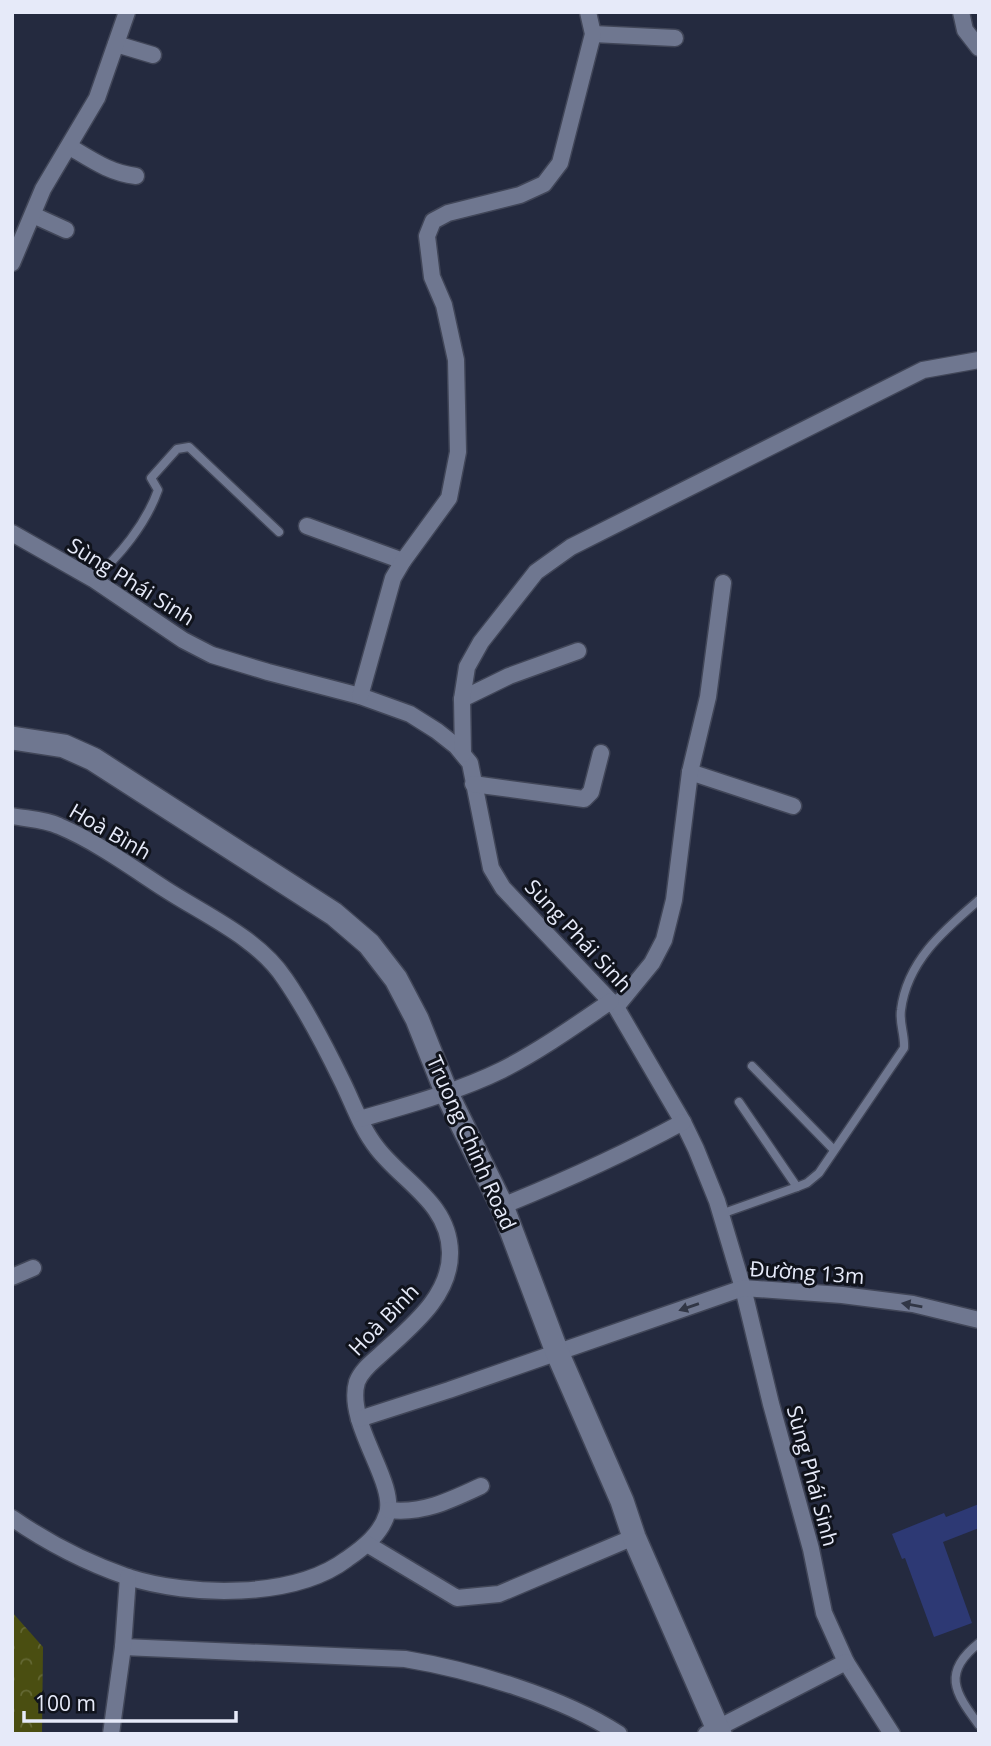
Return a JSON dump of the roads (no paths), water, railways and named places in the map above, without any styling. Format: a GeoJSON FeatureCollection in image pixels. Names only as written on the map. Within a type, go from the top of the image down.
{"type":"FeatureCollection","features":[{"type":"Feature","properties":{"kind":"street"},"geometry":{"type":"LineString","coordinates":[[12,263],[43,189],[97,98],[127,12]]}},
{"type":"Feature","properties":{"kind":"street"},"geometry":{"type":"LineString","coordinates":[[359,696],[393,578],[449,498],[458,452],[456,360],[444,305],[432,277],[426,236],[433,221],[448,213],[520,195],[544,184],[560,163],[593,34],[589,12]]}},
{"type":"Feature","properties":{"kind":"street"},"geometry":{"type":"LineString","coordinates":[[961,12],[965,30],[979,48]]}},
{"type":"Feature","properties":{"kind":"street"},"geometry":{"type":"LineString","coordinates":[[593,34],[675,38]]}},
{"type":"Feature","properties":{"kind":"street"},"geometry":{"type":"LineString","coordinates":[[116,44],[153,55]]}},
{"type":"Feature","properties":{"kind":"street"},"geometry":{"type":"LineString","coordinates":[[70,147],[106,169],[136,176]]}},
{"type":"Feature","properties":{"kind":"street"},"geometry":{"type":"LineString","coordinates":[[33,215],[66,230]]}},
{"type":"Feature","properties":{"kind":"street"},"geometry":{"type":"LineString","coordinates":[[463,754],[462,699],[467,667],[481,642],[536,572],[571,547],[923,370],[979,360]]}},
{"type":"Feature","properties":{"kind":"street"},"geometry":{"type":"LineString","coordinates":[[307,526],[403,561]]}},
{"type":"Feature","properties":{"kind":"street","name":"Sùng Phái Sinh"},"geometry":{"type":"LineString","coordinates":[[12,533],[93,579],[183,640],[212,655],[359,696],[410,714],[457,746],[470,763],[491,867],[497,878],[527,914],[614,1004],[683,1122],[721,1214],[743,1288],[771,1404],[811,1549],[824,1613],[846,1662],[892,1734]]}},
{"type":"Feature","properties":{"kind":"street"},"geometry":{"type":"LineString","coordinates":[[360,1119],[447,1094],[501,1070],[614,1004],[652,963],[664,940],[674,900],[690,772],[708,697],[723,583]]}},
{"type":"Feature","properties":{"kind":"street"},"geometry":{"type":"LineString","coordinates":[[462,699],[509,676],[578,651]]}},
{"type":"Feature","properties":{"kind":"street","name":"Truong Chinh Road"},"geometry":{"type":"LineString","coordinates":[[12,738],[64,746],[93,759],[334,914],[369,944],[396,979],[417,1019],[447,1094],[502,1206],[557,1352],[622,1501],[634,1537],[715,1732]]}},
{"type":"Feature","properties":{"kind":"street"},"geometry":{"type":"LineString","coordinates":[[473,784],[584,799],[591,792],[601,753]]}},
{"type":"Feature","properties":{"kind":"street"},"geometry":{"type":"LineString","coordinates":[[690,772],[793,806]]}},
{"type":"Feature","properties":{"kind":"street","name":"Hoà Bình"},"geometry":{"type":"LineString","coordinates":[[12,816],[56,824],[75,834],[250,943],[284,976],[376,1147],[421,1190],[438,1213],[447,1234],[450,1251],[448,1273],[437,1296],[418,1320],[365,1369],[357,1382],[359,1419],[385,1490],[389,1510]]}},
{"type":"Feature","properties":{"kind":"street"},"geometry":{"type":"LineString","coordinates":[[502,1206],[602,1164],[683,1122]]}},
{"type":"Feature","properties":{"kind":"street"},"geometry":{"type":"LineString","coordinates":[[12,1277],[33,1268]]}},
{"type":"Feature","properties":{"kind":"street","name":"Đường 13m"},"geometry":{"type":"LineString","coordinates":[[359,1419],[743,1288],[842,1294],[913,1304],[979,1320]]}},
{"type":"Feature","properties":{"kind":"street"},"geometry":{"type":"LineString","coordinates":[[12,1518],[62,1550],[128,1577],[184,1587],[266,1590],[327,1573],[368,1544],[382,1526],[389,1510],[405,1512],[430,1507],[481,1486]]}},
{"type":"Feature","properties":{"kind":"street"},"geometry":{"type":"LineString","coordinates":[[368,1544],[457,1598],[499,1594],[634,1537]]}},
{"type":"Feature","properties":{"kind":"street"},"geometry":{"type":"LineString","coordinates":[[111,1734],[123,1647],[128,1577]]}},
{"type":"Feature","properties":{"kind":"street"},"geometry":{"type":"LineString","coordinates":[[123,1647],[405,1659],[443,1665],[569,1706],[619,1734]]}},
{"type":"Feature","properties":{"kind":"street"},"geometry":{"type":"LineString","coordinates":[[715,1732],[846,1662]]}},
{"type":"Feature","properties":{"kind":"lane"},"geometry":{"type":"LineString","coordinates":[[93,579],[110,564],[152,508],[158,490],[151,478],[177,449],[189,447],[279,533]]}},
{"type":"Feature","properties":{"kind":"lane"},"geometry":{"type":"LineString","coordinates":[[721,1214],[807,1183],[819,1173],[904,1048],[900,1027],[901,1010],[906,984],[918,961],[944,930],[979,900]]}},
{"type":"Feature","properties":{"kind":"lane"},"geometry":{"type":"LineString","coordinates":[[752,1066],[834,1150]]}},
{"type":"Feature","properties":{"kind":"lane"},"geometry":{"type":"LineString","coordinates":[[739,1102],[797,1187]]}},
{"type":"Feature","properties":{"kind":"lane"},"geometry":{"type":"LineString","coordinates":[[979,1643],[962,1656],[955,1680],[957,1694],[979,1725]]}}]}
